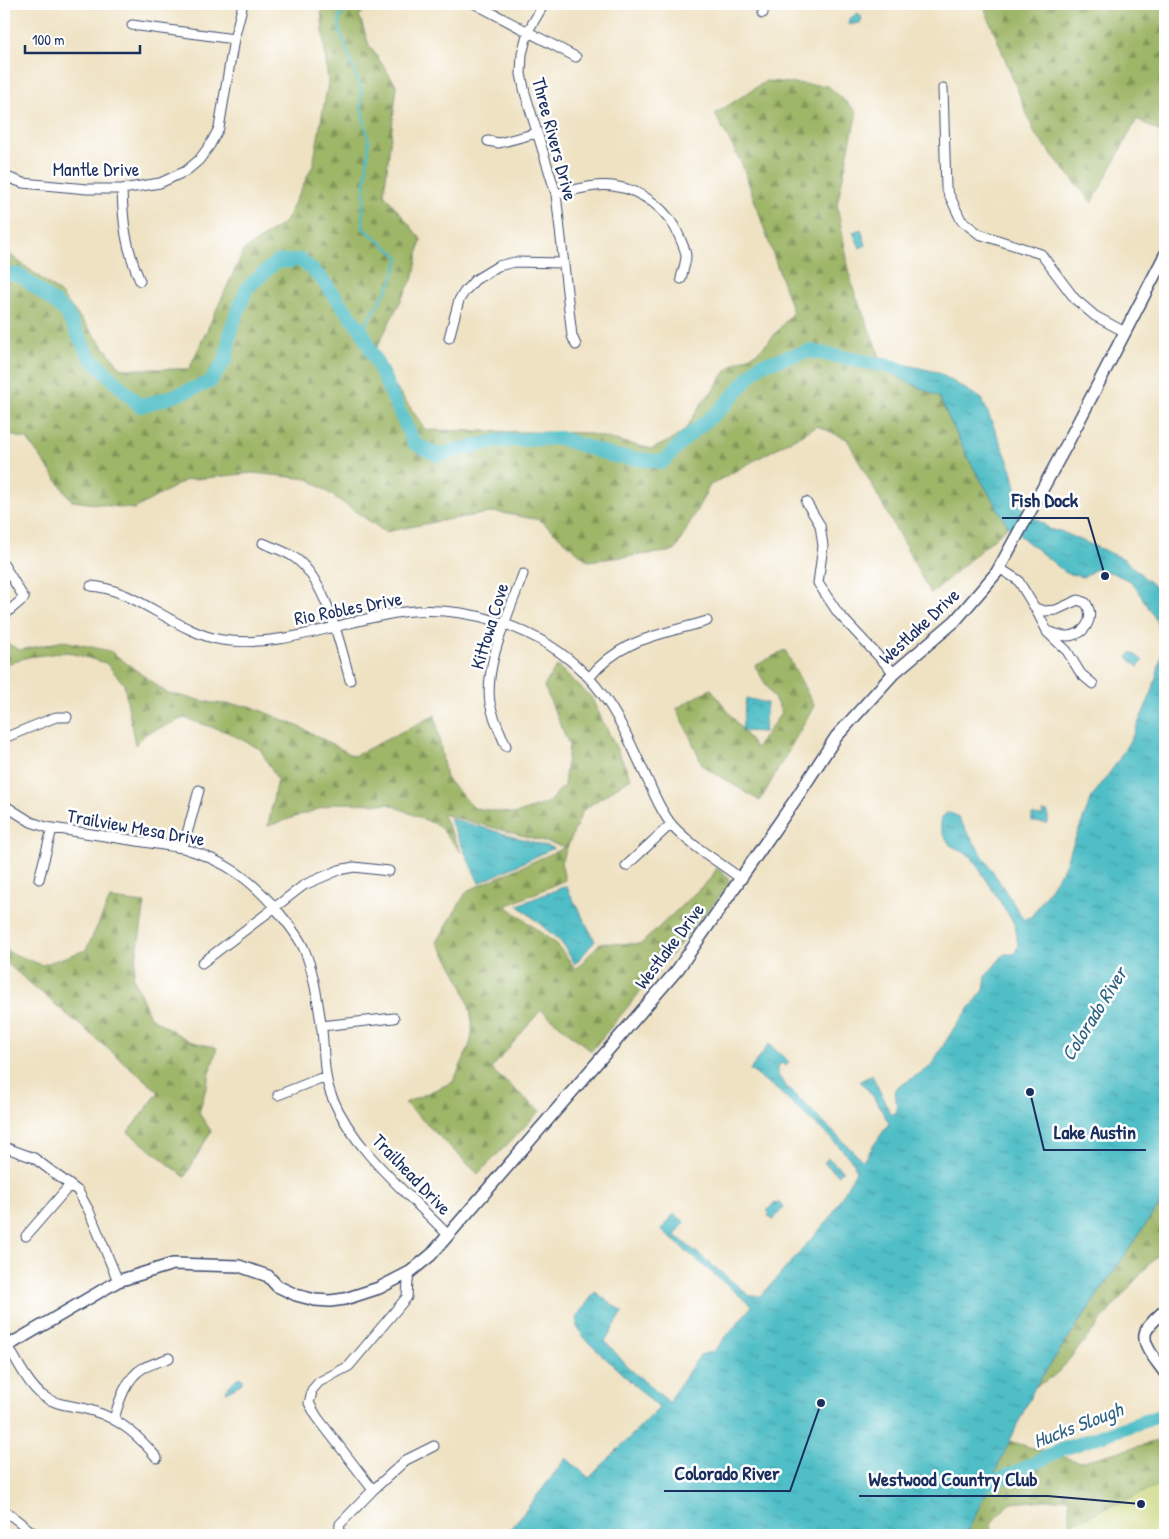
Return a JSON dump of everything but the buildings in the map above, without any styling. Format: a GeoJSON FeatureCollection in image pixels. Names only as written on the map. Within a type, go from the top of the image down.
{"type":"FeatureCollection","features":[{"type":"Feature","properties":{"kind":"street","name":"Mantle Drive"},"geometry":{"type":"LineString","coordinates":[[4,176],[23,183],[87,189],[122,189],[160,183],[186,171],[199,160],[215,137],[221,118],[234,39],[243,4]]}},
{"type":"Feature","properties":{"kind":"street"},"geometry":{"type":"LineString","coordinates":[[476,4],[576,57]]}},
{"type":"Feature","properties":{"kind":"street","name":"Three Rivers Drive"},"geometry":{"type":"LineString","coordinates":[[544,4],[528,31],[522,54],[521,74],[556,194],[572,336],[576,345]]}},
{"type":"Feature","properties":{"kind":"street"},"geometry":{"type":"LineString","coordinates":[[132,25],[234,39]]}},
{"type":"Feature","properties":{"kind":"street"},"geometry":{"type":"LineString","coordinates":[[943,88],[946,188],[961,220],[979,234],[1041,254],[1075,299],[1095,316],[1125,332]]}},
{"type":"Feature","properties":{"kind":"street"},"geometry":{"type":"LineString","coordinates":[[488,141],[499,143],[537,133]]}},
{"type":"Feature","properties":{"kind":"street"},"geometry":{"type":"LineString","coordinates":[[556,194],[598,186],[613,186],[629,190],[658,205],[677,230],[682,242],[686,256],[681,279]]}},
{"type":"Feature","properties":{"kind":"street"},"geometry":{"type":"LineString","coordinates":[[122,189],[124,232],[127,249],[140,282]]}},
{"type":"Feature","properties":{"kind":"street","name":"Westlake Drive"},"geometry":{"type":"LineString","coordinates":[[6,1347],[118,1281],[173,1264],[239,1266],[268,1276],[278,1286],[296,1295],[330,1301],[345,1299],[379,1288],[410,1272],[431,1255],[678,969],[795,800],[836,737],[894,672],[955,622],[999,568],[1038,498],[1165,254]]}},
{"type":"Feature","properties":{"kind":"street"},"geometry":{"type":"LineString","coordinates":[[449,338],[459,300],[475,280],[498,266],[515,262],[563,263]]}},
{"type":"Feature","properties":{"kind":"street"},"geometry":{"type":"LineString","coordinates":[[806,502],[820,525],[823,546],[818,583],[838,613],[894,672]]}},
{"type":"Feature","properties":{"kind":"street"},"geometry":{"type":"LineString","coordinates":[[263,543],[295,558],[311,573],[335,626],[350,680]]}},
{"type":"Feature","properties":{"kind":"street"},"geometry":{"type":"LineString","coordinates":[[4,564],[24,598],[4,615]]}},
{"type":"Feature","properties":{"kind":"street"},"geometry":{"type":"LineString","coordinates":[[999,568],[1018,580],[1047,631],[1067,650],[1081,674],[1093,684]]}},
{"type":"Feature","properties":{"kind":"street","name":"Kittowa Cove"},"geometry":{"type":"LineString","coordinates":[[506,746],[494,717],[489,691],[492,662],[523,574]]}},
{"type":"Feature","properties":{"kind":"street","name":"Rio Robles Drive"},"geometry":{"type":"LineString","coordinates":[[90,586],[99,587],[127,597],[184,626],[219,639],[249,642],[284,638],[387,614],[424,611],[464,614],[505,624],[528,634],[550,646],[589,678],[618,720],[659,805],[671,824],[706,854],[740,878]]}},
{"type":"Feature","properties":{"kind":"street"},"geometry":{"type":"LineString","coordinates":[[1035,608],[1045,611],[1056,610],[1078,600],[1086,603],[1090,610],[1090,619],[1082,632],[1067,636],[1047,631]]}},
{"type":"Feature","properties":{"kind":"street"},"geometry":{"type":"LineString","coordinates":[[589,678],[607,658],[628,645],[707,621]]}},
{"type":"Feature","properties":{"kind":"street"},"geometry":{"type":"LineString","coordinates":[[4,738],[56,717],[67,717]]}},
{"type":"Feature","properties":{"kind":"street"},"geometry":{"type":"LineString","coordinates":[[183,848],[199,790]]}},
{"type":"Feature","properties":{"kind":"street","name":"Trailview Mesa Drive"},"geometry":{"type":"LineString","coordinates":[[4,804],[31,822],[52,829],[183,848],[215,859],[234,869],[254,886],[275,907],[304,948],[314,981],[322,1026],[326,1076],[332,1097],[346,1125],[353,1134]]}},
{"type":"Feature","properties":{"kind":"street"},"geometry":{"type":"LineString","coordinates":[[626,866],[671,824]]}},
{"type":"Feature","properties":{"kind":"street"},"geometry":{"type":"LineString","coordinates":[[39,879],[52,829]]}},
{"type":"Feature","properties":{"kind":"street"},"geometry":{"type":"LineString","coordinates":[[202,963],[304,885],[339,870],[354,867],[389,871]]}},
{"type":"Feature","properties":{"kind":"street"},"geometry":{"type":"LineString","coordinates":[[322,1026],[394,1018]]}},
{"type":"Feature","properties":{"kind":"street"},"geometry":{"type":"LineString","coordinates":[[278,1095],[326,1076]]}},
{"type":"Feature","properties":{"kind":"street","name":"Trailhead Drive"},"geometry":{"type":"LineString","coordinates":[[353,1134],[368,1154],[448,1235]]}},
{"type":"Feature","properties":{"kind":"street"},"geometry":{"type":"LineString","coordinates":[[4,1147],[34,1158],[78,1191],[89,1211],[118,1281]]}},
{"type":"Feature","properties":{"kind":"street"},"geometry":{"type":"LineString","coordinates":[[26,1236],[70,1185]]}},
{"type":"Feature","properties":{"kind":"street"},"geometry":{"type":"LineString","coordinates":[[373,1490],[318,1417],[310,1402],[310,1396],[312,1390],[319,1382],[350,1366],[407,1297],[410,1272]]}},
{"type":"Feature","properties":{"kind":"street"},"geometry":{"type":"LineString","coordinates":[[1165,1310],[1148,1328],[1145,1338],[1147,1345],[1165,1373]]}},
{"type":"Feature","properties":{"kind":"street"},"geometry":{"type":"LineString","coordinates":[[6,1347],[41,1395],[57,1404],[92,1410],[114,1418],[143,1441],[157,1458]]}},
{"type":"Feature","properties":{"kind":"street"},"geometry":{"type":"LineString","coordinates":[[114,1418],[121,1395],[131,1380],[142,1369],[169,1358]]}},
{"type":"Feature","properties":{"kind":"street"},"geometry":{"type":"LineString","coordinates":[[339,1535],[340,1524],[373,1490],[406,1460],[434,1446]]}},
{"type":"Feature","properties":{"kind":"street"},"geometry":{"type":"LineString","coordinates":[[4,1510],[36,1535]]}},
{"type":"Feature","properties":{"kind":"green space"},"geometry":{"type":"Polygon","coordinates":[[[326,4],[376,4],[359,15],[369,45],[397,86],[384,194],[421,239],[414,276],[377,348],[395,386],[426,430],[586,433],[652,449],[673,439],[685,430],[725,372],[734,364],[756,353],[764,346],[793,312],[742,164],[715,114],[766,81],[828,86],[857,112],[837,204],[852,286],[881,359],[898,377],[939,397],[968,458],[1008,526],[931,594],[847,439],[817,426],[710,485],[675,551],[588,561],[540,520],[496,512],[385,532],[309,479],[253,473],[186,480],[134,509],[72,501],[27,439],[4,434],[4,250],[59,292],[122,369],[189,369],[244,250],[285,222],[313,165],[328,83],[321,11],[326,4]]]}},
{"type":"Feature","properties":{"kind":"green space"},"geometry":{"type":"Polygon","coordinates":[[[983,4],[1165,4],[1165,135],[1137,119],[1092,203],[1035,134],[983,4]]]}},
{"type":"Feature","properties":{"kind":"green space"},"geometry":{"type":"Polygon","coordinates":[[[64,641],[110,651],[167,693],[213,703],[250,706],[300,727],[354,756],[435,715],[446,778],[474,808],[516,814],[549,802],[564,785],[569,745],[544,686],[557,666],[591,697],[631,778],[583,810],[561,862],[565,880],[506,906],[557,945],[576,969],[600,943],[641,944],[711,878],[717,868],[727,877],[730,884],[591,1051],[541,1010],[491,1069],[540,1111],[478,1174],[405,1103],[453,1082],[467,1052],[472,1035],[472,1023],[467,998],[456,974],[437,942],[467,891],[566,847],[442,814],[461,852],[439,826],[389,804],[336,803],[268,826],[277,779],[260,749],[227,732],[184,718],[147,733],[135,745],[124,684],[106,663],[67,652],[28,657],[4,665],[4,642],[20,650],[64,641]]]}},
{"type":"Feature","properties":{"kind":"green space"},"geometry":{"type":"Polygon","coordinates":[[[785,650],[814,706],[760,801],[703,766],[677,708],[711,689],[756,748],[782,712],[755,666],[785,650]]]}},
{"type":"Feature","properties":{"kind":"green space"},"geometry":{"type":"Polygon","coordinates":[[[110,899],[145,903],[133,977],[150,1017],[189,1041],[217,1048],[199,1113],[211,1131],[185,1177],[128,1132],[159,1092],[4,961],[4,950],[42,965],[86,950],[110,899]]]}},
{"type":"Feature","properties":{"kind":"green space"},"geometry":{"type":"Polygon","coordinates":[[[1165,1198],[1165,1247],[1057,1374],[1035,1387],[1150,1218],[1165,1198]]]}},
{"type":"Feature","properties":{"kind":"green space"},"geometry":{"type":"Polygon","coordinates":[[[1165,1439],[1165,1483],[1069,1525],[1069,1498],[1010,1503],[991,1523],[990,1535],[966,1535],[1009,1441],[1080,1462],[1165,1439]]]}},
{"type":"Feature","properties":{"kind":"green space"},"geometry":{"type":"Polygon","coordinates":[[[1165,1483],[1165,1535],[1045,1535],[1165,1483]]]}},
{"type":"Feature","properties":{"kind":"water"},"geometry":{"type":"Polygon","coordinates":[[[858,13],[862,18],[860,23],[848,25],[849,19],[858,13]]]}},
{"type":"Feature","properties":{"kind":"water"},"geometry":{"type":"Polygon","coordinates":[[[861,229],[866,245],[860,248],[853,232],[861,229]]]}},
{"type":"Feature","properties":{"kind":"water"},"geometry":{"type":"Polygon","coordinates":[[[881,359],[937,372],[982,399],[1012,470],[1020,506],[1051,530],[1060,531],[1124,559],[1165,596],[1165,643],[1154,616],[1132,582],[1113,573],[1096,569],[1083,577],[1066,573],[1008,526],[968,458],[939,397],[898,377],[881,359]]]}},
{"type":"Feature","properties":{"kind":"water"},"geometry":{"type":"Polygon","coordinates":[[[1165,643],[1165,1198],[1035,1387],[966,1535],[505,1535],[566,1458],[589,1478],[659,1408],[589,1343],[577,1328],[577,1316],[595,1292],[623,1312],[605,1341],[629,1368],[670,1403],[674,1393],[700,1355],[714,1351],[752,1306],[661,1230],[674,1214],[685,1222],[675,1235],[750,1296],[761,1296],[830,1218],[856,1171],[854,1163],[831,1138],[776,1089],[750,1070],[769,1044],[789,1062],[786,1066],[782,1063],[778,1067],[778,1075],[785,1085],[863,1161],[889,1123],[873,1096],[860,1081],[872,1075],[891,1115],[897,1112],[895,1089],[930,1067],[954,1028],[984,990],[986,976],[1004,954],[1015,954],[1018,945],[1015,925],[971,856],[950,845],[941,830],[941,818],[948,812],[957,816],[1024,920],[1032,916],[1064,867],[1092,797],[1118,761],[1133,735],[1152,692],[1165,643]]]}},
{"type":"Feature","properties":{"kind":"water"},"geometry":{"type":"Polygon","coordinates":[[[1132,652],[1143,661],[1138,667],[1127,657],[1132,652]]]}},
{"type":"Feature","properties":{"kind":"water"},"geometry":{"type":"Polygon","coordinates":[[[746,698],[767,703],[764,732],[742,731],[746,698]]]}},
{"type":"Feature","properties":{"kind":"water"},"geometry":{"type":"Polygon","coordinates":[[[1043,812],[1048,812],[1048,823],[1032,822],[1032,815],[1043,816],[1043,812]]]}},
{"type":"Feature","properties":{"kind":"water"},"geometry":{"type":"Polygon","coordinates":[[[449,818],[554,848],[479,883],[449,818]]]}},
{"type":"Feature","properties":{"kind":"water"},"geometry":{"type":"Polygon","coordinates":[[[566,886],[595,941],[575,964],[561,942],[518,905],[566,886]]]}},
{"type":"Feature","properties":{"kind":"water"},"geometry":{"type":"Polygon","coordinates":[[[828,1158],[843,1171],[839,1175],[824,1163],[828,1158]]]}},
{"type":"Feature","properties":{"kind":"water"},"geometry":{"type":"Polygon","coordinates":[[[779,1202],[784,1207],[773,1220],[768,1216],[770,1213],[767,1211],[774,1203],[777,1204],[779,1202]]]}},
{"type":"Feature","properties":{"kind":"water"},"geometry":{"type":"Polygon","coordinates":[[[240,1377],[243,1380],[241,1384],[226,1392],[227,1388],[240,1377]]]}},
{"type":"Feature","properties":{"kind":"waterway"},"geometry":{"type":"LineString","coordinates":[[353,4],[339,18],[340,31],[361,91],[362,111],[369,142],[363,228],[399,257],[392,281],[362,331]]}},
{"type":"Feature","properties":{"kind":"waterway"},"geometry":{"type":"LineString","coordinates":[[4,274],[20,275],[66,312],[89,356],[140,406],[174,396],[210,382],[226,359],[231,329],[247,288],[276,262],[301,260],[320,277],[362,331],[414,443],[437,455],[496,441],[560,438],[613,456],[663,462],[685,439],[723,407],[760,365],[809,351],[894,367],[904,371]]}},
{"type":"Feature","properties":{"kind":"waterway","name":"Hucks Slough"},"geometry":{"type":"LineString","coordinates":[[973,1488],[978,1488],[1023,1469],[1060,1450],[1165,1414]]}},
{"type":"Feature","properties":{"kind":"place","name":"Fish Dock"},"geometry":{"type":"Point","coordinates":[1105,576]}},
{"type":"Feature","properties":{"kind":"place","name":"Lake Austin"},"geometry":{"type":"Point","coordinates":[1030,1092]}},
{"type":"Feature","properties":{"kind":"place","name":"Colorado River"},"geometry":{"type":"Point","coordinates":[821,1403]}},
{"type":"Feature","properties":{"kind":"place","name":"Westwood Country Club"},"geometry":{"type":"Point","coordinates":[1141,1504]}}]}
